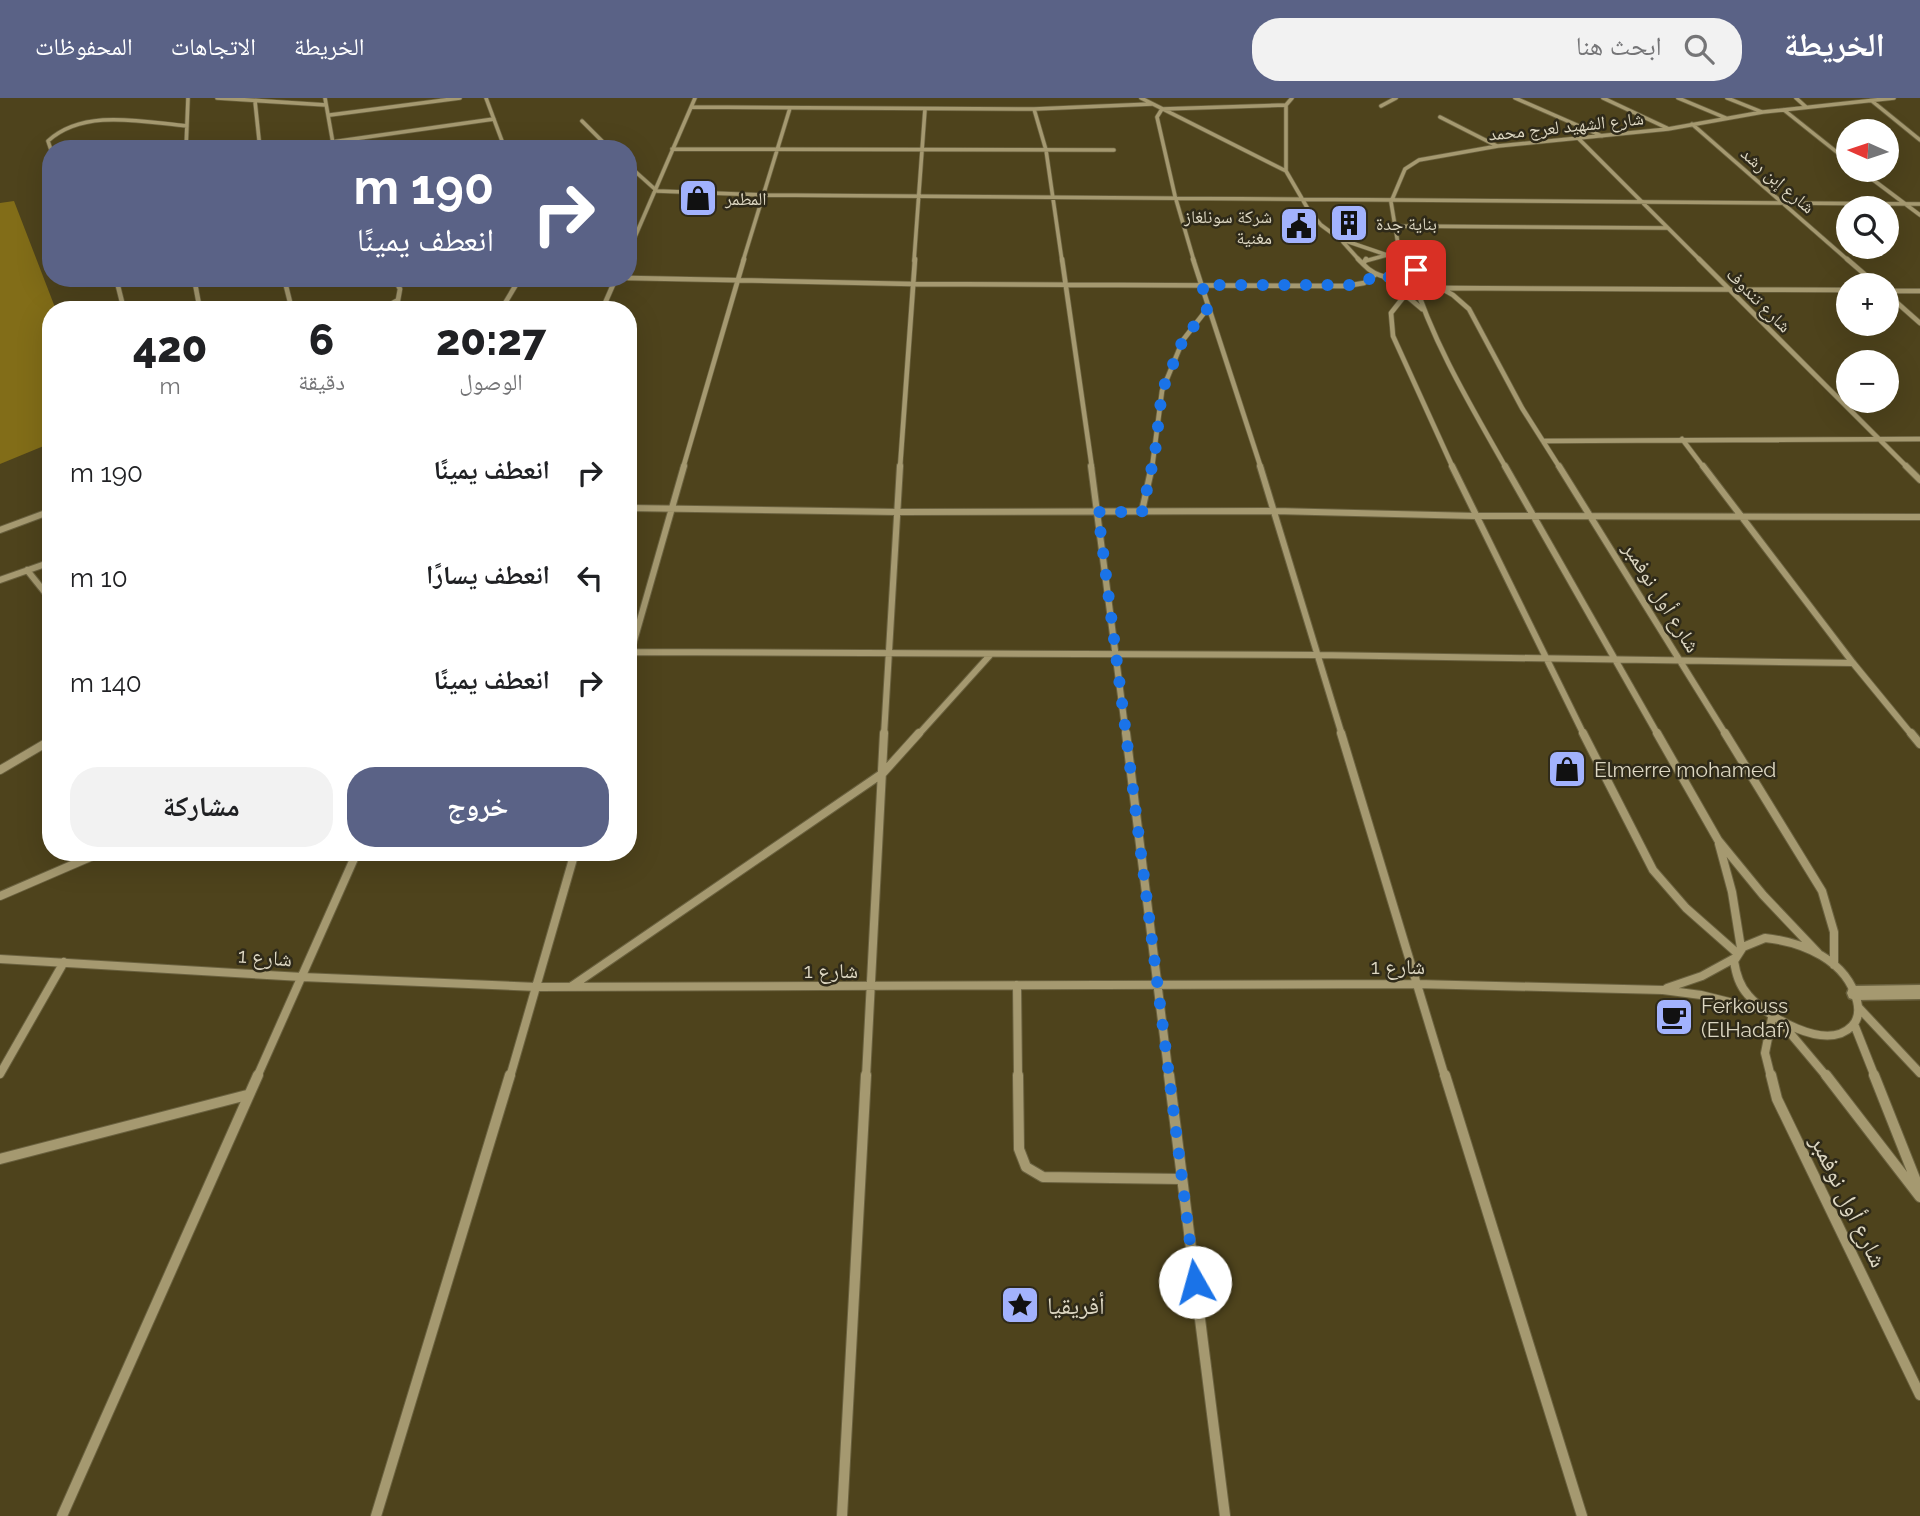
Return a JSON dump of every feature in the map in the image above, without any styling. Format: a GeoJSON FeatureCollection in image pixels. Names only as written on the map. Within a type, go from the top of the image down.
{"type":"FeatureCollection","features":[{"type":"Feature","properties":{"kind":"street"},"geometry":{"type":"LineString","coordinates":[[186,140],[185,119],[188,98]]}},
{"type":"Feature","properties":{"kind":"street"},"geometry":{"type":"LineString","coordinates":[[219,98],[326,105]]}},
{"type":"Feature","properties":{"kind":"street"},"geometry":{"type":"LineString","coordinates":[[285,98],[294,103]]}},
{"type":"Feature","properties":{"kind":"street"},"geometry":{"type":"LineString","coordinates":[[325,98],[330,115],[332,140]]}},
{"type":"Feature","properties":{"kind":"street"},"geometry":{"type":"LineString","coordinates":[[330,115],[460,98]]}},
{"type":"Feature","properties":{"kind":"street"},"geometry":{"type":"LineString","coordinates":[[486,98],[502,140]]}},
{"type":"Feature","properties":{"kind":"street"},"geometry":{"type":"LineString","coordinates":[[637,234],[695,98]]}},
{"type":"Feature","properties":{"kind":"street"},"geometry":{"type":"LineString","coordinates":[[766,107],[770,98]]}},
{"type":"Feature","properties":{"kind":"street"},"geometry":{"type":"LineString","coordinates":[[1141,98],[1286,171]]}},
{"type":"Feature","properties":{"kind":"street"},"geometry":{"type":"LineString","coordinates":[[1292,98],[1286,105],[1286,171],[1303,200],[1316,219],[1376,274],[1413,274],[1423,310],[1474,412],[1717,840],[1763,895],[1818,953],[1834,965],[1857,1000],[1920,1073]]}},
{"type":"Feature","properties":{"kind":"street"},"geometry":{"type":"LineString","coordinates":[[1381,106],[1396,98]]}},
{"type":"Feature","properties":{"kind":"street"},"geometry":{"type":"LineString","coordinates":[[1514,98],[1602,136]]}},
{"type":"Feature","properties":{"kind":"street"},"geometry":{"type":"LineString","coordinates":[[1603,98],[1668,129]]}},
{"type":"Feature","properties":{"kind":"street"},"geometry":{"type":"LineString","coordinates":[[1678,98],[1726,118]]}},
{"type":"Feature","properties":{"kind":"street"},"geometry":{"type":"LineString","coordinates":[[1727,98],[1763,112]]}},
{"type":"Feature","properties":{"kind":"street"},"geometry":{"type":"LineString","coordinates":[[1796,98],[1806,107]]}},
{"type":"Feature","properties":{"kind":"street","name":"شارع الشهيد لعرج محمد"},"geometry":{"type":"LineString","coordinates":[[1391,202],[1405,169],[1419,160],[1498,146],[1668,129],[1763,112],[1894,98]]}},
{"type":"Feature","properties":{"kind":"street"},"geometry":{"type":"LineString","coordinates":[[255,101],[259,140]]}},
{"type":"Feature","properties":{"kind":"street"},"geometry":{"type":"LineString","coordinates":[[1872,101],[1920,140]]}},
{"type":"Feature","properties":{"kind":"street"},"geometry":{"type":"LineString","coordinates":[[691,107],[1034,109],[1152,104]]}},
{"type":"Feature","properties":{"kind":"street"},"geometry":{"type":"LineString","coordinates":[[1162,109],[1286,105]]}},
{"type":"Feature","properties":{"kind":"street"},"geometry":{"type":"LineString","coordinates":[[637,632],[775,150],[790,108]]}},
{"type":"Feature","properties":{"kind":"street"},"geometry":{"type":"LineString","coordinates":[[842,1516],[883,773],[887,655],[925,108]]}},
{"type":"Feature","properties":{"kind":"street"},"geometry":{"type":"LineString","coordinates":[[1034,109],[1046,150],[1098,512],[1114,656],[1225,1516]]}},
{"type":"Feature","properties":{"kind":"street"},"geometry":{"type":"LineString","coordinates":[[1162,109],[1157,117],[1175,196],[1208,308],[1275,511],[1416,984],[1581,1516]]}},
{"type":"Feature","properties":{"kind":"street"},"geometry":{"type":"LineString","coordinates":[[1784,110],[1836,151]]}},
{"type":"Feature","properties":{"kind":"street"},"geometry":{"type":"LineString","coordinates":[[1440,117],[1498,146]]}},
{"type":"Feature","properties":{"kind":"street"},"geometry":{"type":"LineString","coordinates":[[346,140],[494,118]]}},
{"type":"Feature","properties":{"kind":"street"},"geometry":{"type":"LineString","coordinates":[[582,121],[601,140]]}},
{"type":"Feature","properties":{"kind":"street"},"geometry":{"type":"LineString","coordinates":[[49,140],[52,135],[78,122],[187,126]]}},
{"type":"Feature","properties":{"kind":"street","name":"شارع إبن رشد"},"geometry":{"type":"LineString","coordinates":[[1692,124],[1863,273]]}},
{"type":"Feature","properties":{"kind":"street","name":"شارع تندوف"},"geometry":{"type":"LineString","coordinates":[[1579,139],[1920,480]]}},
{"type":"Feature","properties":{"kind":"street"},"geometry":{"type":"LineString","coordinates":[[672,149],[1114,150]]}},
{"type":"Feature","properties":{"kind":"street"},"geometry":{"type":"LineString","coordinates":[[637,173],[657,191],[764,195],[1175,196],[1391,202],[1920,204]]}},
{"type":"Feature","properties":{"kind":"street"},"geometry":{"type":"LineString","coordinates":[[1875,182],[1920,215]]}},
{"type":"Feature","properties":{"kind":"street"},"geometry":{"type":"LineString","coordinates":[[1340,239],[1395,256],[1398,244],[1391,202]]}},
{"type":"Feature","properties":{"kind":"street"},"geometry":{"type":"LineString","coordinates":[[1396,226],[1668,228]]}},
{"type":"Feature","properties":{"kind":"street"},"geometry":{"type":"LineString","coordinates":[[1363,264],[1367,258],[1387,255]]}},
{"type":"Feature","properties":{"kind":"street","name":"شارع أول نوفمبر"},"geometry":{"type":"LineString","coordinates":[[1395,256],[1413,263],[1413,274],[1441,288],[1469,309],[1522,408],[1591,515],[1828,901],[1836,930],[1834,965]]}},
{"type":"Feature","properties":{"kind":"street"},"geometry":{"type":"LineString","coordinates":[[637,278],[912,284],[1353,285],[1364,283],[1376,274]]}},
{"type":"Feature","properties":{"kind":"street"},"geometry":{"type":"LineString","coordinates":[[1384,276],[1423,310]]}},
{"type":"Feature","properties":{"kind":"street"},"geometry":{"type":"LineString","coordinates":[[1441,288],[1836,290]]}},
{"type":"Feature","properties":{"kind":"street"},"geometry":{"type":"LineString","coordinates":[[1899,292],[1920,291]]}},
{"type":"Feature","properties":{"kind":"street"},"geometry":{"type":"LineString","coordinates":[[1406,295],[1395,303],[1390,313],[1390,324],[1475,516],[1546,658],[1655,874],[1687,912],[1738,953]]}},
{"type":"Feature","properties":{"kind":"street"},"geometry":{"type":"LineString","coordinates":[[1899,304],[1920,323]]}},
{"type":"Feature","properties":{"kind":"street"},"geometry":{"type":"LineString","coordinates":[[1142,512],[1155,453],[1162,391],[1183,340],[1208,308]]}},
{"type":"Feature","properties":{"kind":"street"},"geometry":{"type":"LineString","coordinates":[[1682,439],[1853,663],[1920,744]]}},
{"type":"Feature","properties":{"kind":"street"},"geometry":{"type":"LineString","coordinates":[[1544,441],[1920,439]]}},
{"type":"Feature","properties":{"kind":"street"},"geometry":{"type":"LineString","coordinates":[[637,508],[1920,517]]}},
{"type":"Feature","properties":{"kind":"street"},"geometry":{"type":"LineString","coordinates":[[0,530],[42,514]]}},
{"type":"Feature","properties":{"kind":"street"},"geometry":{"type":"LineString","coordinates":[[0,580],[42,565]]}},
{"type":"Feature","properties":{"kind":"street"},"geometry":{"type":"LineString","coordinates":[[27,570],[42,589]]}},
{"type":"Feature","properties":{"kind":"street"},"geometry":{"type":"LineString","coordinates":[[637,652],[1114,656],[1316,654],[1853,663]]}},
{"type":"Feature","properties":{"kind":"street"},"geometry":{"type":"LineString","coordinates":[[571,986],[883,773],[991,654]]}},
{"type":"Feature","properties":{"kind":"street"},"geometry":{"type":"LineString","coordinates":[[0,770],[42,745]]}},
{"type":"Feature","properties":{"kind":"street"},"geometry":{"type":"LineString","coordinates":[[1717,840],[1731,892],[1738,953],[1735,970],[1739,983],[1761,1010],[1782,1024],[1816,1035],[1845,1031],[1854,1024]]}},
{"type":"Feature","properties":{"kind":"street"},"geometry":{"type":"LineString","coordinates":[[0,896],[81,861]]}},
{"type":"Feature","properties":{"kind":"street"},"geometry":{"type":"LineString","coordinates":[[62,1516],[353,861]]}},
{"type":"Feature","properties":{"kind":"street"},"geometry":{"type":"LineString","coordinates":[[376,1516],[537,987],[572,861]]}},
{"type":"Feature","properties":{"kind":"street"},"geometry":{"type":"LineString","coordinates":[[1738,953],[1758,940],[1782,939],[1818,953]]}},
{"type":"Feature","properties":{"kind":"street","name":"شارع 1"},"geometry":{"type":"LineString","coordinates":[[1663,990],[1702,976],[1738,953]]}},
{"type":"Feature","properties":{"kind":"street","name":"شارع 1"},"geometry":{"type":"LineString","coordinates":[[0,959],[302,977],[537,987],[870,988],[1156,983],[1416,984],[1663,990],[1711,997],[1761,1010]]}},
{"type":"Feature","properties":{"kind":"street"},"geometry":{"type":"LineString","coordinates":[[0,1074],[64,962]]}},
{"type":"Feature","properties":{"kind":"street"},"geometry":{"type":"LineString","coordinates":[[1017,985],[1019,1149],[1026,1167],[1043,1177],[1181,1178]]}},
{"type":"Feature","properties":{"kind":"street"},"geometry":{"type":"LineString","coordinates":[[1857,1000],[1920,992]]}},
{"type":"Feature","properties":{"kind":"street"},"geometry":{"type":"LineString","coordinates":[[1857,1000],[1854,1024],[1920,1191]]}},
{"type":"Feature","properties":{"kind":"street","name":"شارع أول نوفمبر"},"geometry":{"type":"LineString","coordinates":[[1772,1018],[1765,1053],[1777,1099],[1920,1395]]}},
{"type":"Feature","properties":{"kind":"street","name":"شارع أول نوفمبر"},"geometry":{"type":"LineString","coordinates":[[1782,1024],[1854,1110],[1920,1197]]}},
{"type":"Feature","properties":{"kind":"street"},"geometry":{"type":"LineString","coordinates":[[0,1159],[247,1096]]}},
{"type":"Feature","properties":{"kind":"shaded area"},"geometry":{"type":"Polygon","coordinates":[[[14,201],[42,274],[42,287],[47,287],[53,301],[42,301],[42,447],[0,464],[0,203],[14,201]]]}},
{"type":"Feature","properties":{"kind":"place","name":"المطمر"},"geometry":{"type":"Point","coordinates":[698,198]}},
{"type":"Feature","properties":{"kind":"place","name":"بناية جدة"},"geometry":{"type":"Point","coordinates":[1349,223]}},
{"type":"Feature","properties":{"kind":"place","name":"شركة سونلغاز مغنية"},"geometry":{"type":"Point","coordinates":[1299,226]}},
{"type":"Feature","properties":{"kind":"place","name":"Elmerre mohamed"},"geometry":{"type":"Point","coordinates":[1567,769]}},
{"type":"Feature","properties":{"kind":"place","name":"Ferkouss (ElHadaf)"},"geometry":{"type":"Point","coordinates":[1674,1017]}},
{"type":"Feature","properties":{"kind":"place","name":"أفريقيا"},"geometry":{"type":"Point","coordinates":[1020,1305]}},
{"type":"Feature","properties":{"kind":"route"},"geometry":{"type":"LineString","coordinates":[[1195,1282],[1114,656],[1098,512],[1142,512],[1155,453],[1162,391],[1183,340],[1208,308],[1202,285],[1353,285],[1364,283],[1376,274],[1400,277],[1412,275],[1416,270]]}}]}
